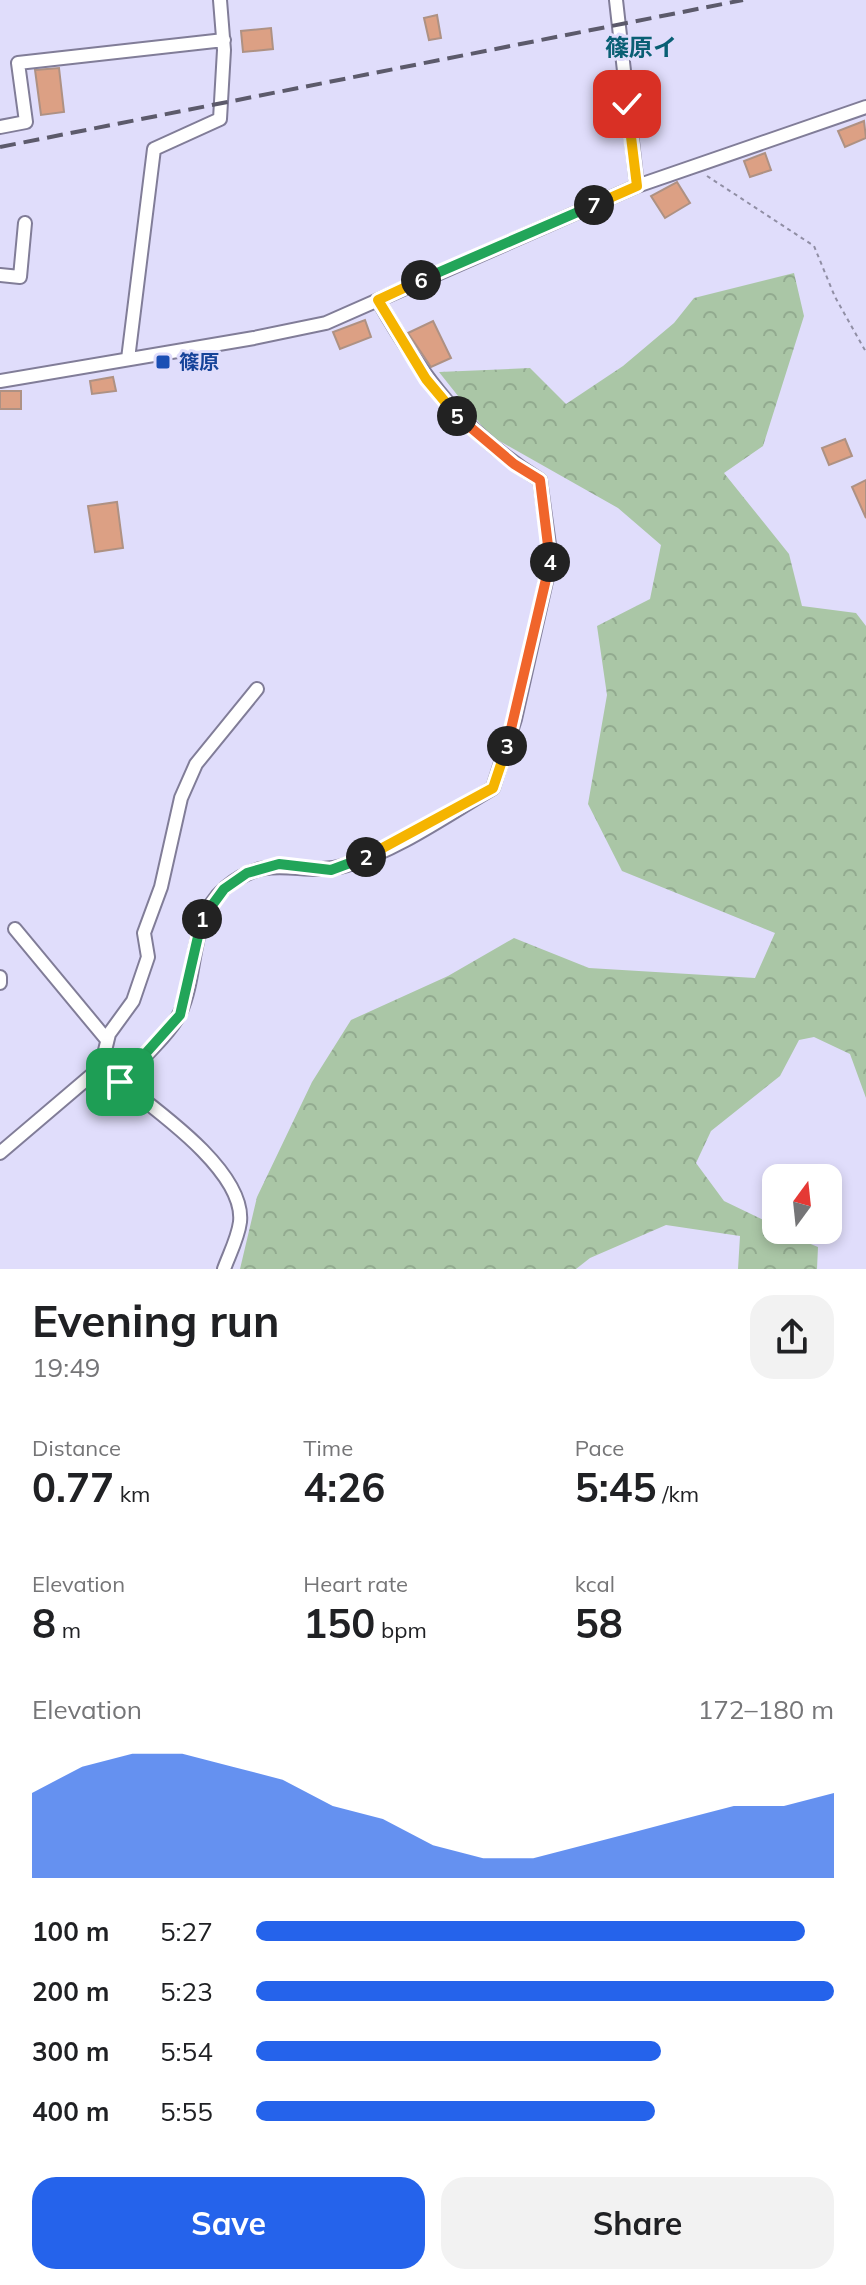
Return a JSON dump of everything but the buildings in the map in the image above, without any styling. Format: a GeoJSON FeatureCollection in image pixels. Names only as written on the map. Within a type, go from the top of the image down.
{"type":"FeatureCollection","features":[{"type":"Feature","properties":{"kind":"street"},"geometry":{"type":"LineString","coordinates":[[128,359],[154,149],[220,119],[224,40],[220,0]]}},
{"type":"Feature","properties":{"kind":"street"},"geometry":{"type":"LineString","coordinates":[[616,0],[637,186]]}},
{"type":"Feature","properties":{"kind":"street"},"geometry":{"type":"LineString","coordinates":[[0,127],[26,122],[18,63],[224,40]]}},
{"type":"Feature","properties":{"kind":"street"},"geometry":{"type":"LineString","coordinates":[[0,381],[326,323],[637,186],[866,107]]}},
{"type":"Feature","properties":{"kind":"street"},"geometry":{"type":"LineString","coordinates":[[0,275],[20,277],[25,223]]}},
{"type":"Feature","properties":{"kind":"street"},"geometry":{"type":"LineString","coordinates":[[120,1082],[180,1015],[204,912],[224,889],[247,873],[279,864],[331,870],[351,864],[428,826],[493,788],[515,719],[551,559],[540,480],[514,464],[456,415],[426,379],[378,300]]}},
{"type":"Feature","properties":{"kind":"street"},"geometry":{"type":"LineString","coordinates":[[0,1153],[101,1067],[107,1040],[133,1001],[148,957],[144,933],[161,887],[181,798],[196,764],[257,689]]}},
{"type":"Feature","properties":{"kind":"street"},"geometry":{"type":"LineString","coordinates":[[15,929],[107,1040]]}},
{"type":"Feature","properties":{"kind":"street"},"geometry":{"type":"LineString","coordinates":[[101,1067],[209,1156],[236,1193],[240,1222],[224,1269]]}},
{"type":"Feature","properties":{"kind":"path"},"geometry":{"type":"LineString","coordinates":[[693,166],[814,246],[835,297],[866,352]]}},
{"type":"Feature","properties":{"kind":"green space"},"geometry":{"type":"Polygon","coordinates":[[[794,273],[804,316],[763,446],[724,473],[789,554],[802,606],[856,613],[866,626],[866,1098],[850,1054],[814,1037],[799,1040],[780,1076],[711,1131],[696,1163],[724,1201],[762,1219],[762,1244],[811,1244],[818,1247],[817,1269],[738,1269],[740,1236],[666,1225],[590,1258],[576,1269],[240,1269],[257,1197],[312,1082],[351,1020],[448,976],[514,938],[589,968],[755,978],[775,933],[622,871],[588,804],[607,695],[597,626],[650,599],[661,545],[618,508],[489,435],[439,372],[530,368],[566,404],[623,366],[674,323],[694,298],[794,273]]]}},
{"type":"Feature","properties":{"kind":"railway"},"geometry":{"type":"LineString","coordinates":[[0,147],[743,0]]}},
{"type":"Feature","properties":{"kind":"place","name":"篠原"},"geometry":{"type":"Point","coordinates":[163,362]}},
{"type":"Feature","properties":{"kind":"district","name":"篠原イ"},"geometry":{"type":"Point","coordinates":[641,48]}},
{"type":"Feature","properties":{"kind":"route"},"geometry":{"type":"LineString","coordinates":[[120,1082],[180,1015],[204,912],[224,889],[247,873],[279,864],[331,870],[351,864],[428,826],[493,788],[515,719],[551,559],[540,480],[514,464],[456,415],[426,379],[378,300],[637,186],[627,104]]}}]}
